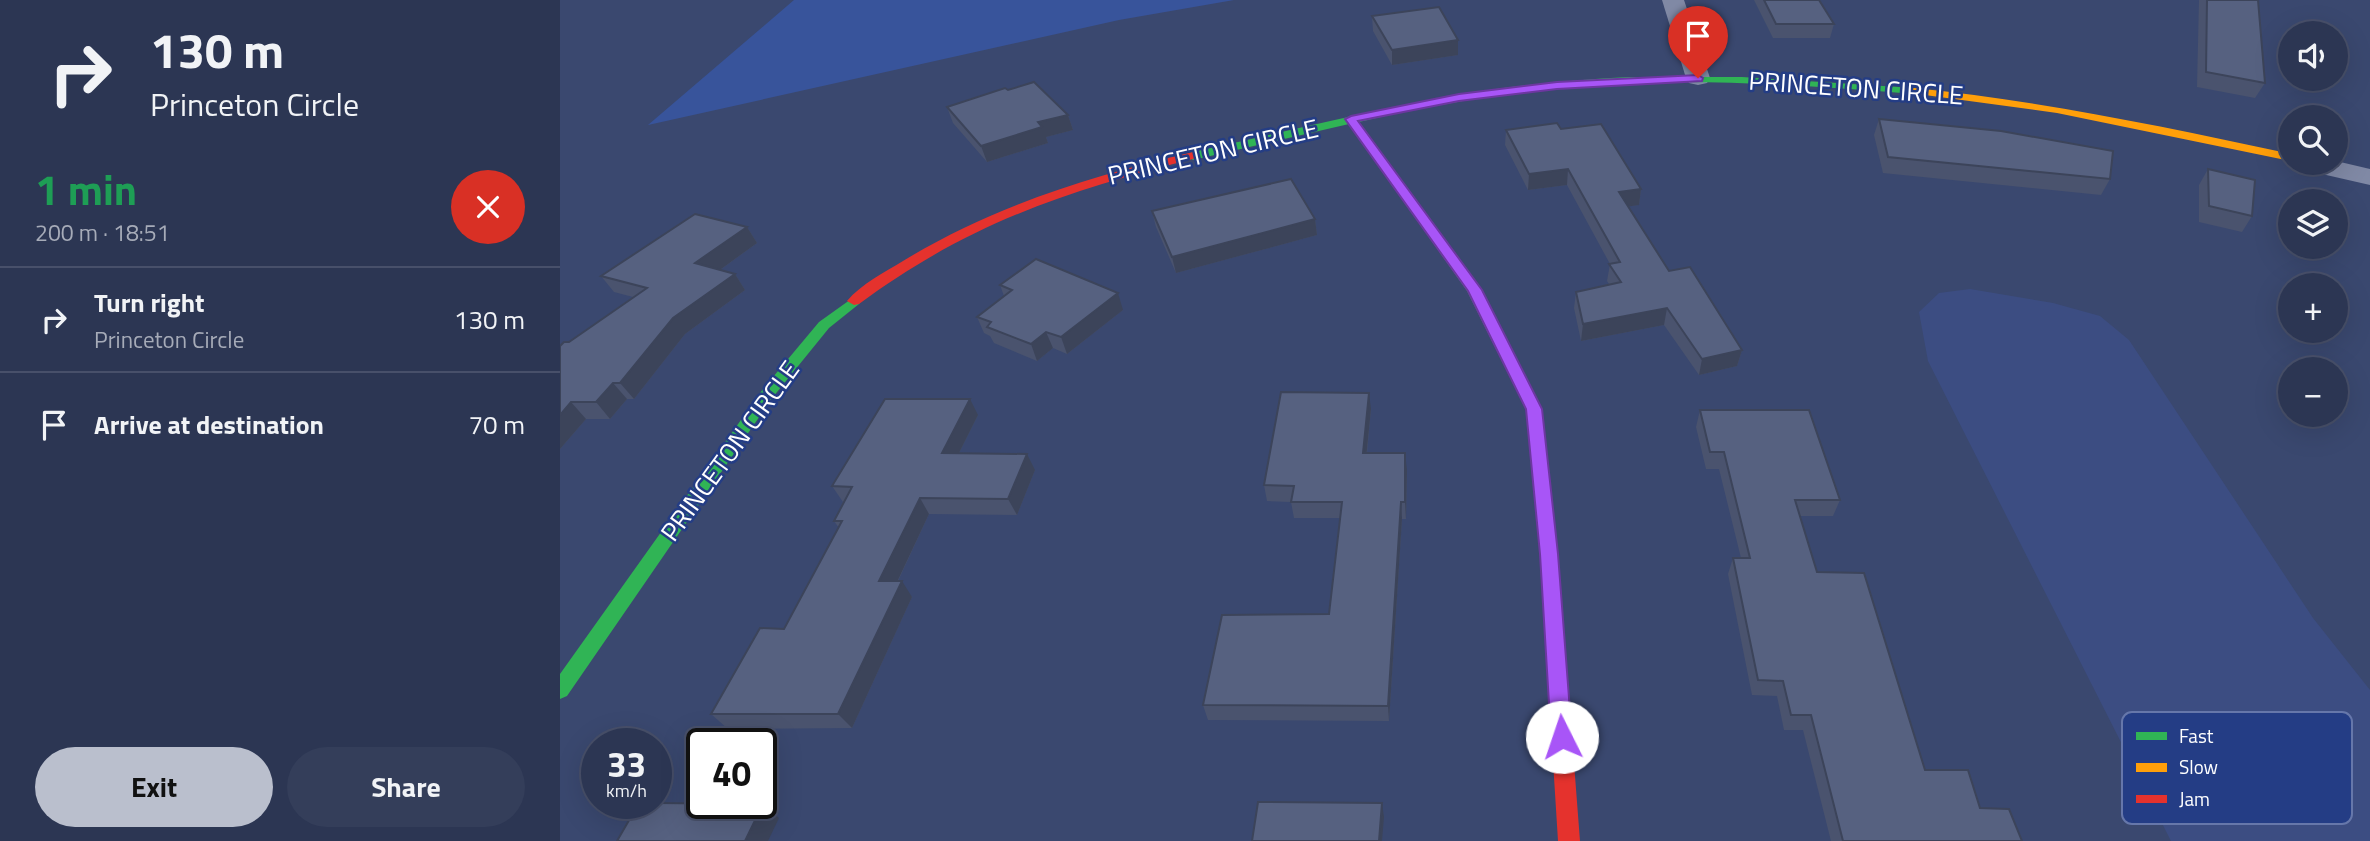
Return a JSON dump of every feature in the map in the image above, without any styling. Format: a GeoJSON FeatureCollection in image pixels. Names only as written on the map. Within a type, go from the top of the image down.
{"type":"FeatureCollection","features":[{"type":"Feature","properties":{"kind":"street"},"geometry":{"type":"LineString","coordinates":[[1674,0],[1698,78]]}},
{"type":"Feature","properties":{"kind":"street","name":"PRINCETON CIRCLE"},"geometry":{"type":"LineString","coordinates":[[560,690],[768,393],[824,325],[891,272],[977,225],[1058,191],[1132,169],[1351,119],[1459,98],[1557,86],[1698,78],[1798,80],[1972,96],[2079,112],[2278,155]]}},
{"type":"Feature","properties":{"kind":"street"},"geometry":{"type":"LineString","coordinates":[[1351,119],[1475,290],[1534,409],[1549,554],[1569,841]]}},
{"type":"Feature","properties":{"kind":"street"},"geometry":{"type":"LineString","coordinates":[[2348,172],[2370,177]]}},
{"type":"Feature","properties":{"kind":"shaded area"},"geometry":{"type":"Polygon","coordinates":[[[794,0],[1234,0],[1119,20],[648,125],[794,0]]]}},
{"type":"Feature","properties":{"kind":"shaded area"},"geometry":{"type":"Polygon","coordinates":[[[1970,289],[2053,303],[2100,316],[2129,340],[2313,618],[2370,690],[2370,841],[2171,841],[2162,824],[2352,824],[2352,712],[2122,712],[2122,744],[1928,361],[1919,312],[1939,293],[1970,289]]]}},
{"type":"Feature","properties":{"kind":"building"},"geometry":{"type":"Polygon","coordinates":[[[1764,0],[1819,0],[1834,24],[1776,24],[1764,0]]]}},
{"type":"Feature","properties":{"kind":"building"},"geometry":{"type":"Polygon","coordinates":[[[2207,0],[2258,0],[2265,83],[2206,72],[2207,0]]]}},
{"type":"Feature","properties":{"kind":"building"},"geometry":{"type":"Polygon","coordinates":[[[1439,7],[1458,40],[1392,50],[1372,16],[1439,7]]]}},
{"type":"Feature","properties":{"kind":"building"},"geometry":{"type":"Polygon","coordinates":[[[1034,82],[1068,115],[1038,122],[1042,127],[981,146],[947,107],[1005,88],[1008,90],[1034,82]]]}},
{"type":"Feature","properties":{"kind":"building"},"geometry":{"type":"Polygon","coordinates":[[[1879,119],[2001,131],[2113,151],[2110,179],[1888,157],[1879,119]]]}},
{"type":"Feature","properties":{"kind":"building"},"geometry":{"type":"Polygon","coordinates":[[[1557,123],[1561,129],[1601,124],[1641,189],[1619,192],[1669,271],[1690,267],[1742,350],[1702,359],[1667,308],[1583,324],[1576,292],[1621,282],[1609,264],[1620,262],[1568,169],[1529,174],[1506,130],[1557,123]]]}},
{"type":"Feature","properties":{"kind":"building"},"geometry":{"type":"Polygon","coordinates":[[[2208,169],[2255,180],[2252,216],[2209,206],[2208,169]]]}},
{"type":"Feature","properties":{"kind":"building"},"geometry":{"type":"Polygon","coordinates":[[[1291,179],[1315,219],[1172,257],[1152,211],[1291,179]]]}},
{"type":"Feature","properties":{"kind":"building"},"geometry":{"type":"Polygon","coordinates":[[[695,214],[747,227],[695,263],[735,274],[673,318],[620,383],[613,383],[596,402],[571,402],[560,415],[560,346],[647,288],[601,276],[695,214]]]}},
{"type":"Feature","properties":{"kind":"building"},"geometry":{"type":"Polygon","coordinates":[[[1036,259],[1118,293],[1061,337],[1046,332],[1031,344],[987,327],[991,322],[977,317],[1012,290],[1000,285],[1036,259]]]}},
{"type":"Feature","properties":{"kind":"building"},"geometry":{"type":"Polygon","coordinates":[[[1281,392],[1369,393],[1363,453],[1405,453],[1405,502],[1401,502],[1388,706],[1203,705],[1222,615],[1329,614],[1342,502],[1291,502],[1294,486],[1264,485],[1281,392]]]}},
{"type":"Feature","properties":{"kind":"building"},"geometry":{"type":"Polygon","coordinates":[[[885,399],[970,399],[942,453],[1027,454],[1008,499],[920,498],[879,581],[902,581],[838,714],[711,714],[760,628],[784,629],[842,521],[834,521],[852,487],[832,486],[885,399]]]}},
{"type":"Feature","properties":{"kind":"building"},"geometry":{"type":"Polygon","coordinates":[[[1700,410],[1809,410],[1840,500],[1795,500],[1817,572],[1864,573],[1925,770],[1968,770],[1980,808],[2009,809],[2022,841],[1843,841],[1811,715],[1791,715],[1783,681],[1758,680],[1733,558],[1750,558],[1724,452],[1710,452],[1700,410]]]}},
{"type":"Feature","properties":{"kind":"building"},"geometry":{"type":"Polygon","coordinates":[[[1258,802],[1382,803],[1379,841],[1252,841],[1258,802]]]}},
{"type":"Feature","properties":{"kind":"building"},"geometry":{"type":"Polygon","coordinates":[[[672,803],[686,803],[686,819],[756,819],[745,841],[617,841],[630,819],[672,819],[672,803]]]}},
{"type":"Feature","properties":{"kind":"traffic: fast"},"geometry":{"type":"LineString","coordinates":[[1193,156],[1425,104],[1514,89],[1628,80],[1685,79],[1800,82],[1914,91]]}},
{"type":"Feature","properties":{"kind":"traffic: fast"},"geometry":{"type":"LineString","coordinates":[[1351,119],[1474,290],[1525,391]]}},
{"type":"Feature","properties":{"kind":"traffic: fast"},"geometry":{"type":"LineString","coordinates":[[560,690],[768,393],[824,325],[854,301]]}},
{"type":"Feature","properties":{"kind":"traffic: slow"},"geometry":{"type":"LineString","coordinates":[[1914,91],[2057,110],[2278,155]]}},
{"type":"Feature","properties":{"kind":"traffic: jam"},"geometry":{"type":"LineString","coordinates":[[854,301],[892,273],[932,249],[1015,209],[1102,179],[1193,156]]}},
{"type":"Feature","properties":{"kind":"traffic: jam"},"geometry":{"type":"LineString","coordinates":[[1525,391],[1534,409],[1549,554],[1569,841]]}},
{"type":"Feature","properties":{"kind":"route"},"geometry":{"type":"LineString","coordinates":[[1562,737],[1549,554],[1534,409],[1475,290],[1351,119],[1459,98],[1557,86],[1698,78]]}}]}
